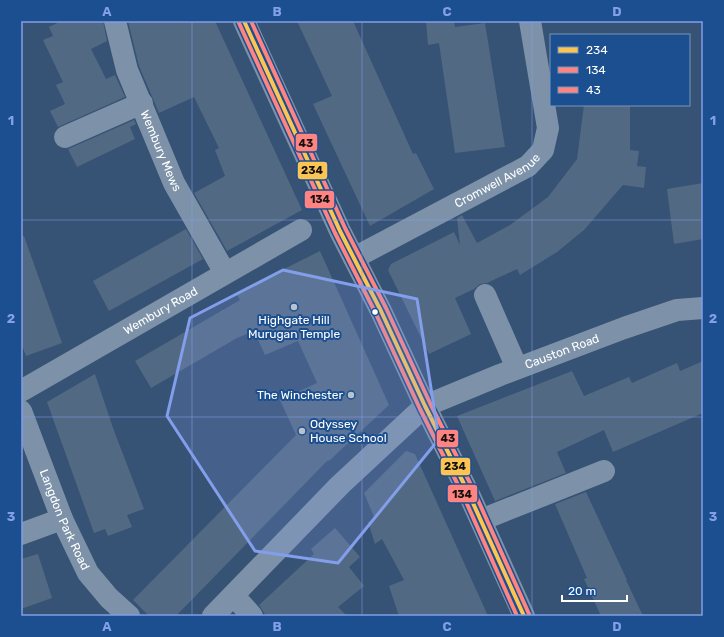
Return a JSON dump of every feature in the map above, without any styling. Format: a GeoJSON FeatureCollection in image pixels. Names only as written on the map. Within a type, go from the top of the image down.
{"type":"FeatureCollection","features":[{"type":"Feature","properties":{"kind":"highway"},"geometry":{"type":"LineString","coordinates":[[244,21],[354,258],[481,520],[524,616]]}},
{"type":"Feature","properties":{"kind":"street","name":"Wembury Mews"},"geometry":{"type":"LineString","coordinates":[[115,21],[127,70],[174,183],[225,273]]}},
{"type":"Feature","properties":{"kind":"street","name":"Cromwell Avenue"},"geometry":{"type":"LineString","coordinates":[[354,258],[528,166],[543,150],[548,128],[530,21]]}},
{"type":"Feature","properties":{"kind":"street"},"geometry":{"type":"LineString","coordinates":[[65,137],[142,103]]}},
{"type":"Feature","properties":{"kind":"street","name":"Wembury Road"},"geometry":{"type":"LineString","coordinates":[[21,392],[301,230]]}},
{"type":"Feature","properties":{"kind":"street"},"geometry":{"type":"LineString","coordinates":[[485,295],[517,368]]}},
{"type":"Feature","properties":{"kind":"street","name":"Causton Road"},"geometry":{"type":"LineString","coordinates":[[425,406],[517,368],[677,310],[703,308]]}},
{"type":"Feature","properties":{"kind":"street"},"geometry":{"type":"LineString","coordinates":[[213,616],[340,485],[425,406]]}},
{"type":"Feature","properties":{"kind":"street","name":"Langdon Park Road"},"geometry":{"type":"LineString","coordinates":[[21,411],[62,519],[88,574],[109,598],[129,616]]}},
{"type":"Feature","properties":{"kind":"street"},"geometry":{"type":"LineString","coordinates":[[481,520],[604,471]]}},
{"type":"Feature","properties":{"kind":"street"},"geometry":{"type":"LineString","coordinates":[[21,534],[62,519]]}},
{"type":"Feature","properties":{"kind":"street"},"geometry":{"type":"LineString","coordinates":[[234,596],[252,616]]}},
{"type":"Feature","properties":{"kind":"highlighted area"},"geometry":{"type":"Polygon","coordinates":[[[283,270],[417,299],[439,439],[338,563],[255,551],[167,416],[190,318],[283,270]]]}},
{"type":"Feature","properties":{"kind":"building"},"geometry":{"type":"Polygon","coordinates":[[[61,21],[103,21],[107,41],[91,49],[106,79],[115,75],[125,97],[58,127],[50,111],[65,104],[56,85],[63,82],[43,40],[53,36],[49,27],[61,21]]]}},
{"type":"Feature","properties":{"kind":"building"},"geometry":{"type":"Polygon","coordinates":[[[128,21],[215,21],[302,210],[227,251],[194,193],[225,176],[215,150],[219,148],[194,97],[159,113],[139,66],[128,21]]]}},
{"type":"Feature","properties":{"kind":"building"},"geometry":{"type":"Polygon","coordinates":[[[297,21],[353,21],[413,154],[416,153],[434,189],[370,226],[313,104],[332,96],[297,21]]]}},
{"type":"Feature","properties":{"kind":"building"},"geometry":{"type":"Polygon","coordinates":[[[426,21],[454,21],[455,27],[485,23],[505,147],[455,153],[439,43],[428,45],[426,21]]]}},
{"type":"Feature","properties":{"kind":"building"},"geometry":{"type":"Polygon","coordinates":[[[584,106],[630,106],[630,150],[639,151],[637,166],[646,167],[644,188],[623,185],[584,230],[557,252],[520,275],[517,269],[487,283],[480,284],[474,289],[455,298],[471,334],[429,354],[388,270],[391,264],[454,232],[460,245],[457,218],[462,215],[477,243],[510,225],[548,197],[577,159],[584,106]]]}},
{"type":"Feature","properties":{"kind":"building"},"geometry":{"type":"Polygon","coordinates":[[[134,120],[136,124],[130,127],[135,139],[77,167],[68,149],[134,120]]]}},
{"type":"Feature","properties":{"kind":"building"},"geometry":{"type":"Polygon","coordinates":[[[703,183],[703,239],[674,244],[667,189],[703,183]]]}},
{"type":"Feature","properties":{"kind":"building"},"geometry":{"type":"Polygon","coordinates":[[[186,229],[203,259],[109,311],[93,281],[186,229]]]}},
{"type":"Feature","properties":{"kind":"building"},"geometry":{"type":"Polygon","coordinates":[[[21,236],[24,236],[62,343],[26,356],[21,343],[21,236]]]}},
{"type":"Feature","properties":{"kind":"building"},"geometry":{"type":"Polygon","coordinates":[[[320,251],[389,405],[330,460],[327,461],[176,616],[149,616],[133,600],[296,435],[280,400],[317,383],[298,341],[265,355],[254,331],[237,338],[151,388],[135,361],[240,300],[236,293],[320,251]]]}},
{"type":"Feature","properties":{"kind":"building"},"geometry":{"type":"Polygon","coordinates":[[[703,361],[703,413],[613,452],[604,430],[557,452],[566,473],[495,501],[457,416],[572,371],[584,396],[629,377],[632,383],[677,363],[680,371],[703,361]]]}},
{"type":"Feature","properties":{"kind":"building"},"geometry":{"type":"Polygon","coordinates":[[[95,374],[113,428],[144,509],[127,515],[132,527],[108,536],[105,529],[94,533],[47,402],[95,374]]]}},
{"type":"Feature","properties":{"kind":"building"},"geometry":{"type":"Polygon","coordinates":[[[406,451],[415,454],[488,616],[399,616],[389,586],[404,580],[382,539],[375,544],[368,522],[375,519],[364,493],[406,451]]]}},
{"type":"Feature","properties":{"kind":"building"},"geometry":{"type":"Polygon","coordinates":[[[586,492],[643,616],[601,616],[584,579],[587,578],[555,504],[586,492]]]}},
{"type":"Feature","properties":{"kind":"building"},"geometry":{"type":"Polygon","coordinates":[[[335,528],[360,557],[349,567],[364,586],[338,607],[347,616],[266,616],[259,605],[314,554],[311,549],[335,528]]]}},
{"type":"Feature","properties":{"kind":"building"},"geometry":{"type":"Polygon","coordinates":[[[38,554],[52,598],[21,609],[21,559],[38,554]]]}},
{"type":"Feature","properties":{"kind":"transit line","name":"234"},"geometry":{"type":"LineString","coordinates":[[244,21],[340,231],[381,311],[425,406],[468,492],[524,616]]}},
{"type":"Feature","properties":{"kind":"transit line","name":"43"},"geometry":{"type":"LineString","coordinates":[[251,21],[345,228],[386,308],[430,403],[473,489],[529,614]]}},
{"type":"Feature","properties":{"kind":"transit line","name":"134"},"geometry":{"type":"LineString","coordinates":[[239,23],[335,233],[376,314],[420,409],[463,495],[517,616]]}},
{"type":"Feature","properties":{"kind":"place","name":"Highgate Hill Murugan Temple"},"geometry":{"type":"Point","coordinates":[294,307]}},
{"type":"Feature","properties":{"kind":"place","name":"The Winchester"},"geometry":{"type":"Point","coordinates":[351,395]}},
{"type":"Feature","properties":{"kind":"place","name":"Odyssey House School"},"geometry":{"type":"Point","coordinates":[302,431]}}]}
